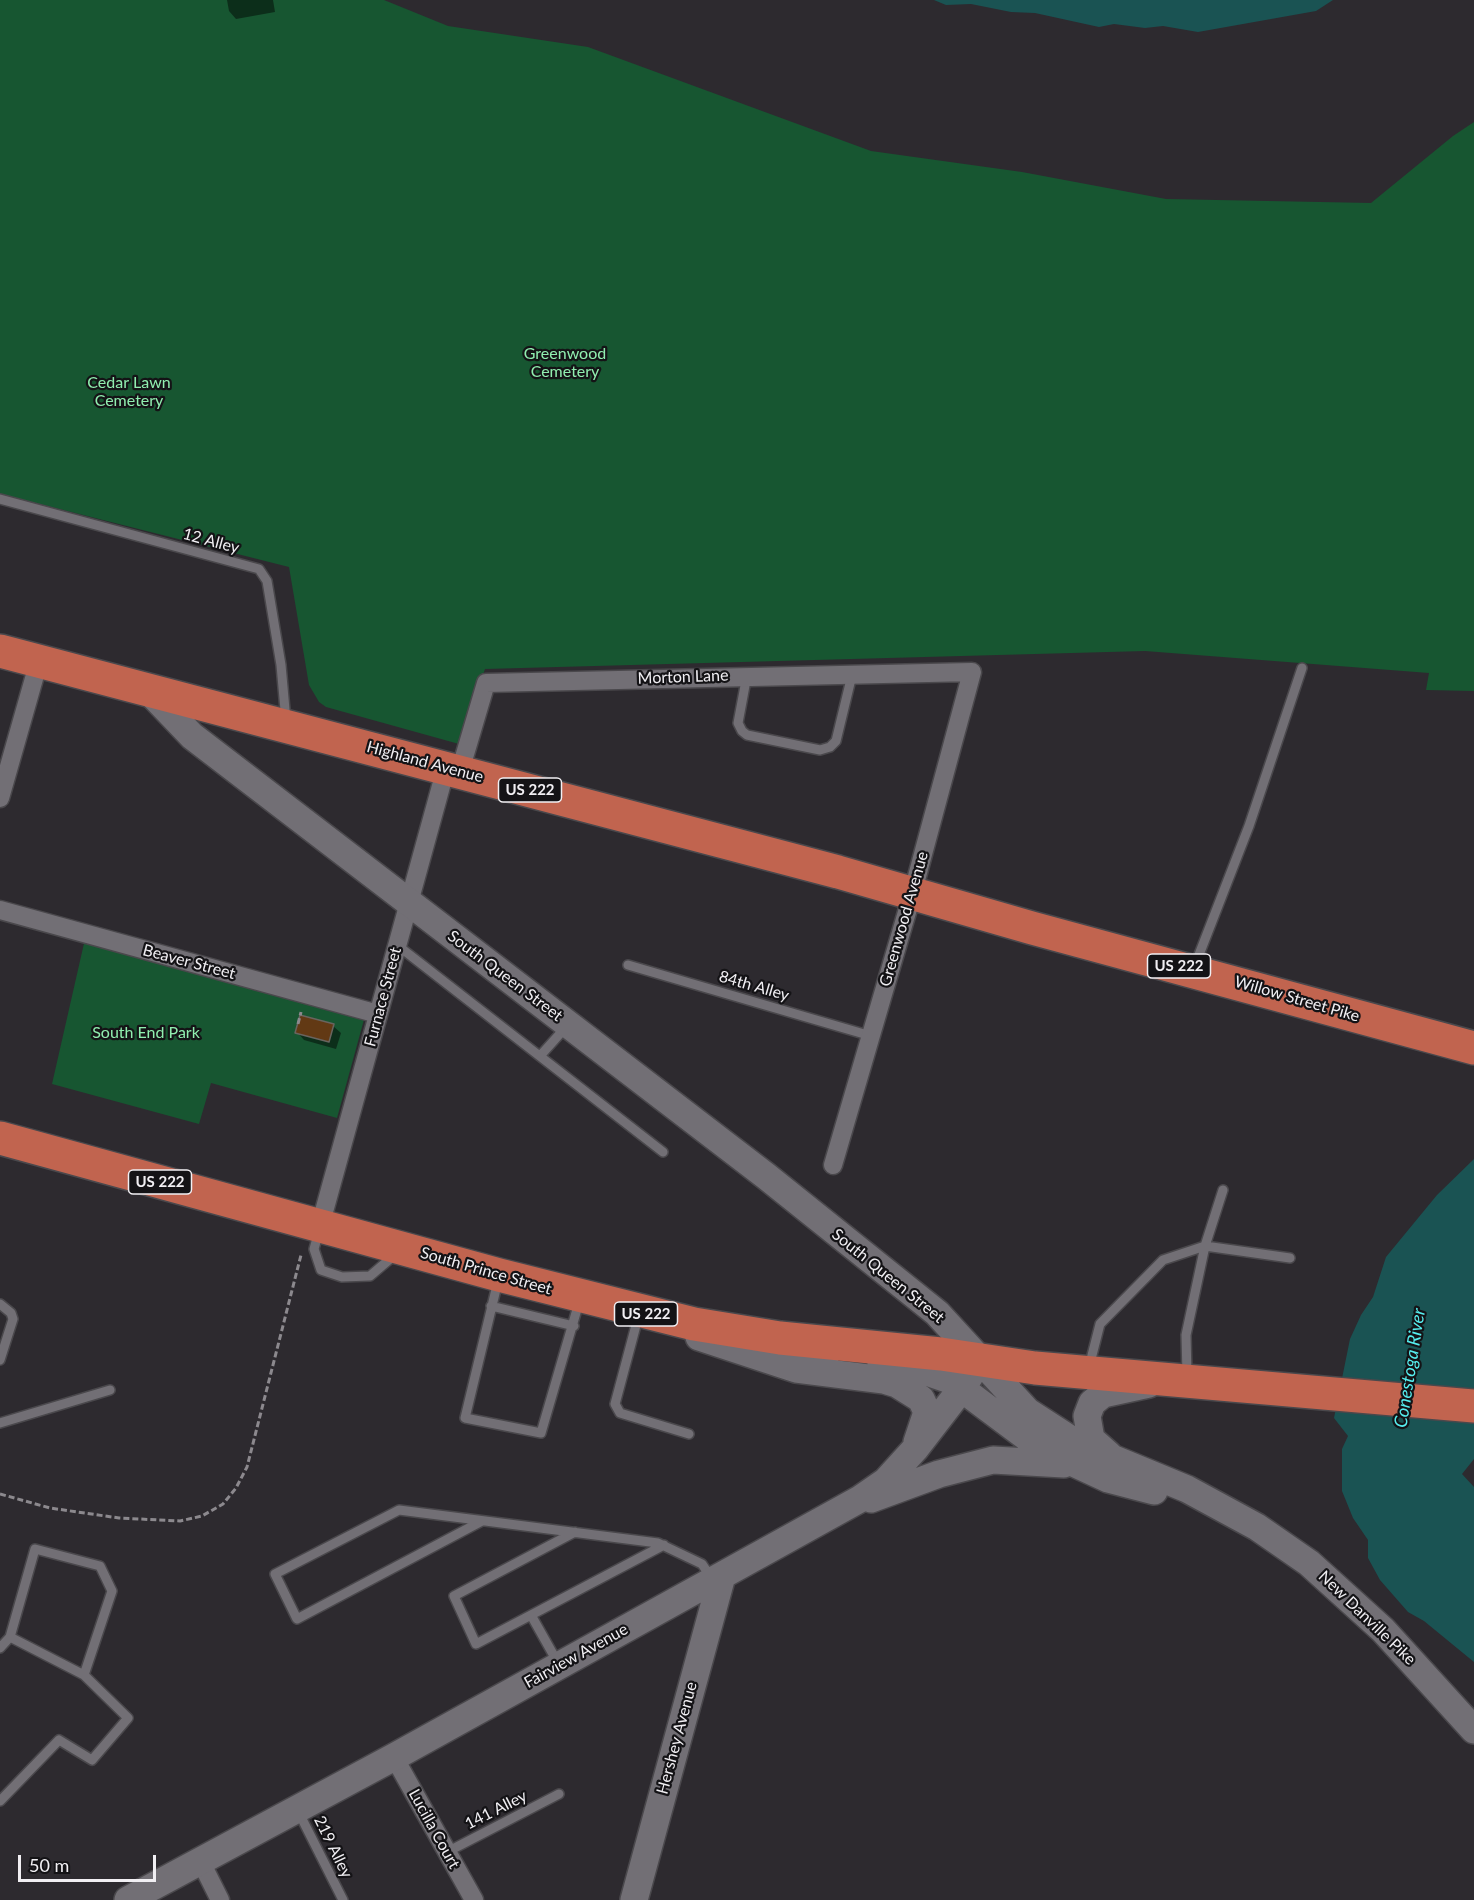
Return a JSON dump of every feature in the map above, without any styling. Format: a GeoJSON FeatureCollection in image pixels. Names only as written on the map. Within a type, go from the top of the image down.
{"type":"FeatureCollection","features":[{"type":"Feature","properties":{"kind":"highway","name":"US 222"},"geometry":{"type":"LineString","coordinates":[[0,651],[147,689]]}},
{"type":"Feature","properties":{"kind":"highway","name":"Highland Avenue"},"geometry":{"type":"LineString","coordinates":[[147,689],[838,872],[912,895]]}},
{"type":"Feature","properties":{"kind":"highway","name":"Willow Street Pike"},"geometry":{"type":"LineString","coordinates":[[912,895],[1460,1044]]}},
{"type":"Feature","properties":{"kind":"highway","name":"South Prince Street"},"geometry":{"type":"LineString","coordinates":[[0,1138],[402,1247],[495,1291],[577,1312],[639,1312],[780,1338],[980,1360]]}},
{"type":"Feature","properties":{"kind":"highway","name":"US 222"},"geometry":{"type":"LineString","coordinates":[[980,1360],[1088,1372],[1474,1406]]}},
{"type":"Feature","properties":{"kind":"main road","name":"South Queen Street"},"geometry":{"type":"LineString","coordinates":[[147,689],[192,736],[766,1176],[937,1313],[980,1360]]}},
{"type":"Feature","properties":{"kind":"main road"},"geometry":{"type":"LineString","coordinates":[[639,1312],[686,1333],[757,1354],[796,1369],[884,1380],[910,1391],[921,1399],[927,1412],[915,1449]]}},
{"type":"Feature","properties":{"kind":"main road","name":"New Danville Pike"},"geometry":{"type":"LineString","coordinates":[[757,1354],[912,1367],[963,1388],[1041,1448],[1074,1465],[1108,1479],[1215,1506]]}},
{"type":"Feature","properties":{"kind":"main road","name":"Fairview Avenue"},"geometry":{"type":"LineString","coordinates":[[128,1900],[394,1757],[845,1508],[886,1480],[915,1449],[963,1388],[980,1360]]}},
{"type":"Feature","properties":{"kind":"main road","name":"New Danville Pike"},"geometry":{"type":"LineString","coordinates":[[980,1360],[1027,1411],[1078,1444],[1187,1489],[1257,1527],[1335,1584],[1383,1630],[1474,1730]]}},
{"type":"Feature","properties":{"kind":"main road"},"geometry":{"type":"LineString","coordinates":[[1115,1460],[1091,1439],[1087,1416],[1092,1403],[1103,1394],[1142,1385],[1187,1380]]}},
{"type":"Feature","properties":{"kind":"main road"},"geometry":{"type":"LineString","coordinates":[[845,1508],[939,1474],[993,1460],[1074,1465]]}},
{"type":"Feature","properties":{"kind":"main road","name":"Hershey Avenue"},"geometry":{"type":"LineString","coordinates":[[634,1900],[718,1579]]}},
{"type":"Feature","properties":{"kind":"street"},"geometry":{"type":"LineString","coordinates":[[0,798],[39,661]]}},
{"type":"Feature","properties":{"kind":"street","name":"Morton Lane"},"geometry":{"type":"LineString","coordinates":[[453,770],[486,683],[747,675],[972,672]]}},
{"type":"Feature","properties":{"kind":"street","name":"Greenwood Avenue"},"geometry":{"type":"LineString","coordinates":[[833,1165],[912,895],[972,672]]}},
{"type":"Feature","properties":{"kind":"street","name":"Furnace Street"},"geometry":{"type":"LineString","coordinates":[[320,1226],[408,902],[453,770]]}},
{"type":"Feature","properties":{"kind":"street","name":"Beaver Street"},"geometry":{"type":"LineString","coordinates":[[0,910],[378,1014]]}},
{"type":"Feature","properties":{"kind":"street","name":"Lucilla Court"},"geometry":{"type":"LineString","coordinates":[[394,1757],[474,1900]]}},
{"type":"Feature","properties":{"kind":"street"},"geometry":{"type":"LineString","coordinates":[[200,1860],[220,1900]]}},
{"type":"Feature","properties":{"kind":"lane","name":"12 Alley"},"geometry":{"type":"LineString","coordinates":[[0,499],[259,569],[267,581],[281,665],[287,726]]}},
{"type":"Feature","properties":{"kind":"lane"},"geometry":{"type":"LineString","coordinates":[[1192,970],[1245,836],[1302,668]]}},
{"type":"Feature","properties":{"kind":"lane"},"geometry":{"type":"LineString","coordinates":[[747,675],[738,723],[742,731],[747,735],[820,750],[830,747],[836,741],[852,675]]}},
{"type":"Feature","properties":{"kind":"lane"},"geometry":{"type":"LineString","coordinates":[[397,945],[663,1152]]}},
{"type":"Feature","properties":{"kind":"lane","name":"84th Alley"},"geometry":{"type":"LineString","coordinates":[[628,965],[871,1036]]}},
{"type":"Feature","properties":{"kind":"lane"},"geometry":{"type":"LineString","coordinates":[[540,1056],[568,1025]]}},
{"type":"Feature","properties":{"kind":"lane"},"geometry":{"type":"LineString","coordinates":[[1187,1380],[1186,1335],[1205,1246],[1223,1190]]}},
{"type":"Feature","properties":{"kind":"lane"},"geometry":{"type":"LineString","coordinates":[[320,1226],[314,1250],[321,1270],[342,1277],[370,1276],[402,1247]]}},
{"type":"Feature","properties":{"kind":"lane"},"geometry":{"type":"LineString","coordinates":[[1088,1372],[1100,1324],[1163,1260],[1205,1246],[1290,1257]]}},
{"type":"Feature","properties":{"kind":"lane"},"geometry":{"type":"LineString","coordinates":[[495,1291],[465,1418],[541,1433],[577,1312]]}},
{"type":"Feature","properties":{"kind":"lane"},"geometry":{"type":"LineString","coordinates":[[0,1304],[11,1313],[13,1319],[0,1360]]}},
{"type":"Feature","properties":{"kind":"lane"},"geometry":{"type":"LineString","coordinates":[[639,1312],[615,1404],[620,1413],[688,1434]]}},
{"type":"Feature","properties":{"kind":"lane"},"geometry":{"type":"LineString","coordinates":[[0,1423],[110,1389]]}},
{"type":"Feature","properties":{"kind":"lane"},"geometry":{"type":"LineString","coordinates":[[482,1521],[297,1619],[275,1574],[399,1510],[664,1545],[702,1564],[718,1579]]}},
{"type":"Feature","properties":{"kind":"lane"},"geometry":{"type":"LineString","coordinates":[[575,1532],[454,1596],[476,1644],[664,1545]]}},
{"type":"Feature","properties":{"kind":"lane"},"geometry":{"type":"LineString","coordinates":[[0,1648],[10,1637],[35,1549],[100,1566],[112,1591],[84,1675]]}},
{"type":"Feature","properties":{"kind":"lane"},"geometry":{"type":"LineString","coordinates":[[531,1615],[559,1665]]}},
{"type":"Feature","properties":{"kind":"lane"},"geometry":{"type":"LineString","coordinates":[[0,1801],[58,1740],[93,1760],[128,1718],[84,1675],[10,1637]]}},
{"type":"Feature","properties":{"kind":"lane","name":"141 Alley"},"geometry":{"type":"LineString","coordinates":[[447,1852],[559,1794]]}},
{"type":"Feature","properties":{"kind":"lane","name":"219 Alley"},"geometry":{"type":"LineString","coordinates":[[297,1808],[343,1900]]}},
{"type":"Feature","properties":{"kind":"path"},"geometry":{"type":"LineString","coordinates":[[298,1024],[303,1005]]}},
{"type":"Feature","properties":{"kind":"path"},"geometry":{"type":"LineString","coordinates":[[0,1494],[50,1508],[119,1518],[180,1521],[202,1516],[223,1504],[236,1488],[247,1467],[301,1255],[320,1226]]}},
{"type":"Feature","properties":{"kind":"green space","name":"Greenwood Cemetery"},"geometry":{"type":"Polygon","coordinates":[[[0,0],[384,0],[448,26],[588,47],[871,151],[1022,172],[1166,199],[1371,203],[1453,136],[1474,122],[1474,691],[1426,690],[1429,673],[1145,651],[485,669],[459,744],[326,707],[319,702],[309,685],[289,567],[0,494],[0,0]]]}},
{"type":"Feature","properties":{"kind":"green space","name":"South End Park"},"geometry":{"type":"Polygon","coordinates":[[[85,939],[365,1016],[337,1118],[211,1083],[199,1124],[52,1084],[85,939]]]}},
{"type":"Feature","properties":{"kind":"water"},"geometry":{"type":"Polygon","coordinates":[[[934,0],[1333,0],[1316,11],[1198,32],[1163,26],[1145,28],[1114,24],[1099,27],[1035,13],[1011,12],[971,4],[946,5],[934,0]]]}},
{"type":"Feature","properties":{"kind":"water","name":"Conestoga River"},"geometry":{"type":"Polygon","coordinates":[[[1474,1159],[1474,1459],[1462,1474],[1474,1487],[1474,1662],[1424,1621],[1408,1612],[1380,1580],[1368,1558],[1368,1540],[1353,1518],[1342,1491],[1342,1449],[1348,1436],[1334,1418],[1350,1339],[1361,1315],[1373,1297],[1386,1257],[1437,1195],[1474,1159]]]}},
{"type":"Feature","properties":{"kind":"building"},"geometry":{"type":"Polygon","coordinates":[[[300,1015],[334,1024],[329,1042],[295,1033],[300,1015]]]}},
{"type":"Feature","properties":{"kind":"park label","name":"Cedar Lawn Cemetery"},"geometry":{"type":"Point","coordinates":[129,392]}}]}
